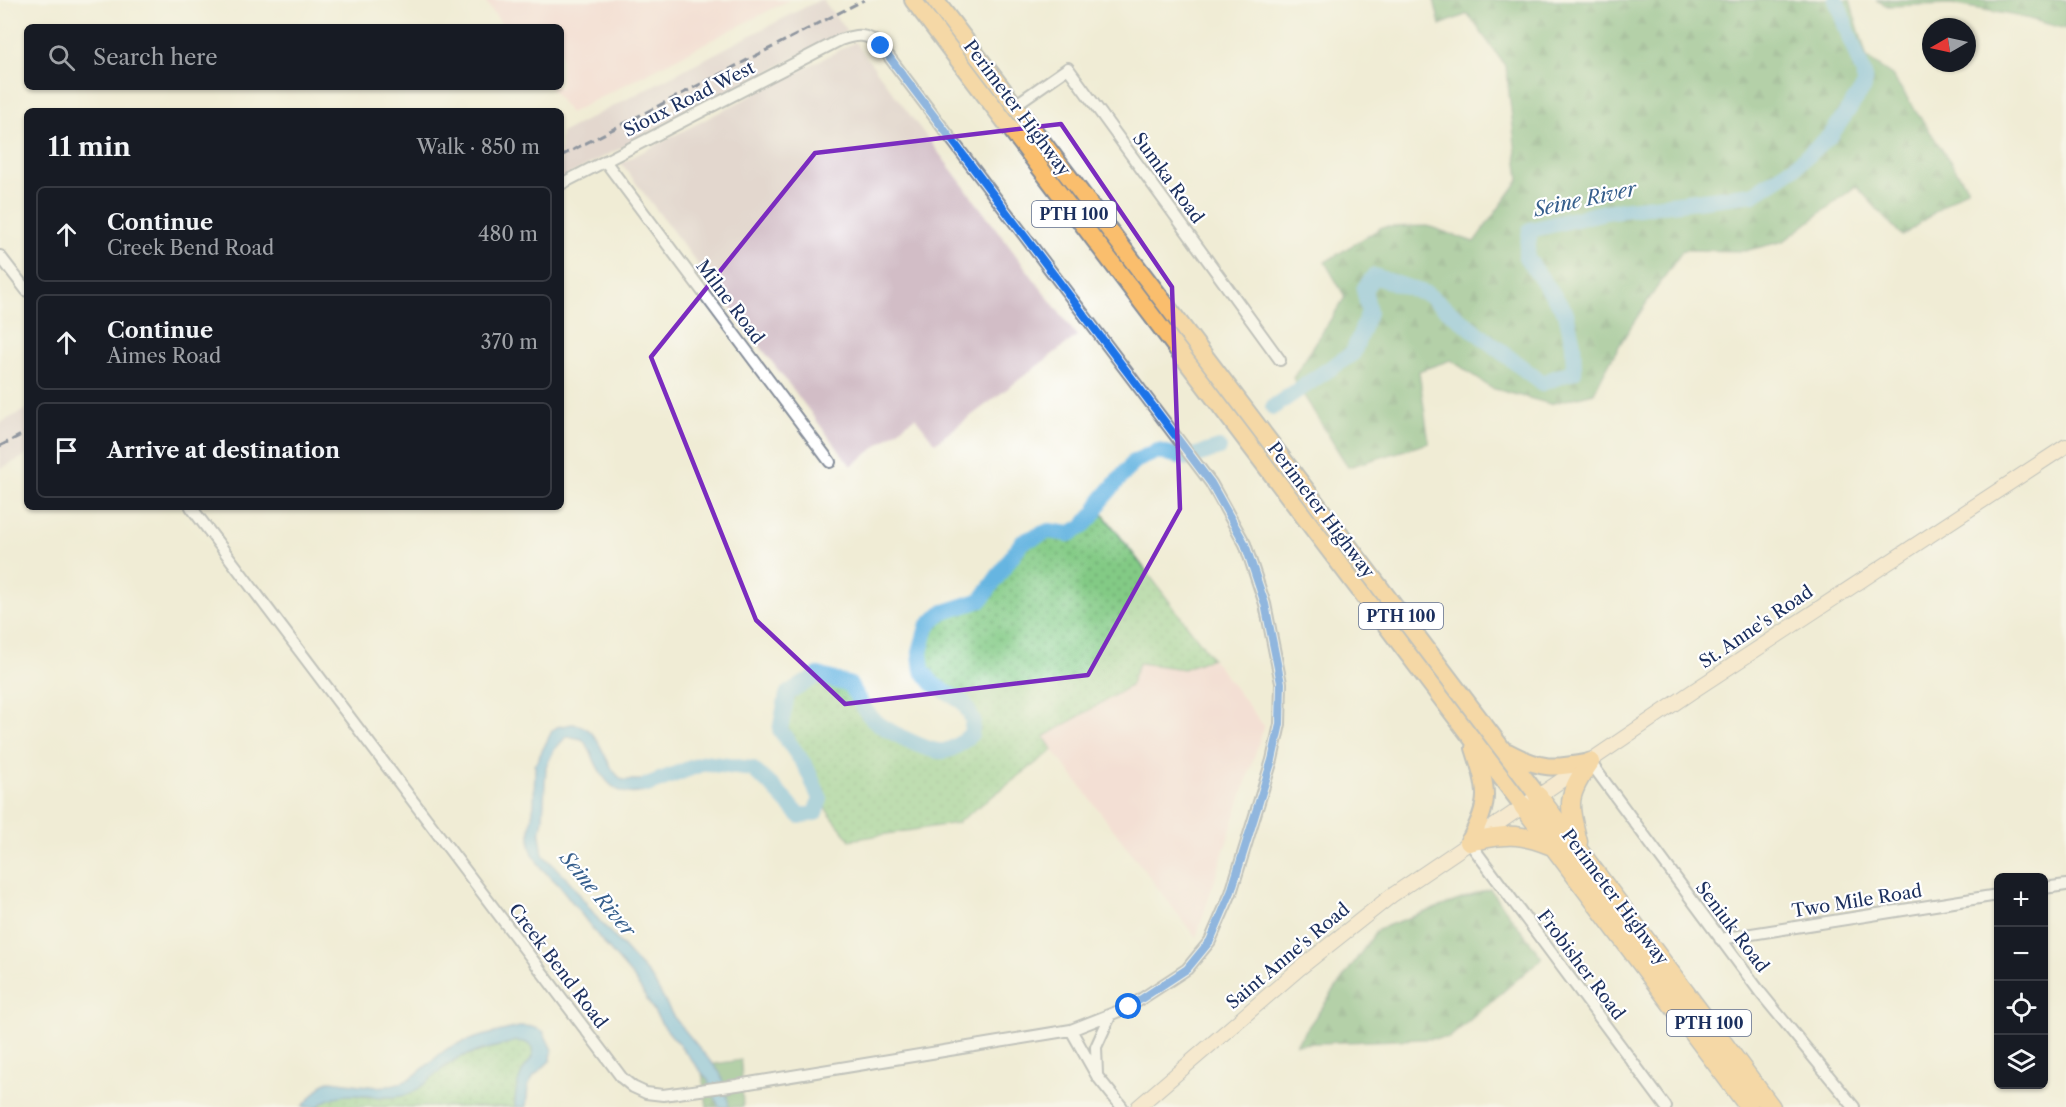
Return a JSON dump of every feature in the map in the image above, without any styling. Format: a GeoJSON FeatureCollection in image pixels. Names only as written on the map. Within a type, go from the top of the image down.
{"type":"FeatureCollection","features":[{"type":"Feature","properties":{"kind":"highway","name":"Perimeter Highway"},"geometry":{"type":"LineString","coordinates":[[913,0],[1470,736],[1581,852],[1771,1107]]}},
{"type":"Feature","properties":{"kind":"highway","name":"Perimeter Highway"},"geometry":{"type":"LineString","coordinates":[[935,0],[1504,750],[1554,847],[1749,1107]]}},
{"type":"Feature","properties":{"kind":"highway"},"geometry":{"type":"LineString","coordinates":[[1469,842],[1483,816],[1486,801],[1482,776],[1470,736]]}},
{"type":"Feature","properties":{"kind":"highway"},"geometry":{"type":"LineString","coordinates":[[1504,750],[1541,766],[1557,767],[1590,762]]}},
{"type":"Feature","properties":{"kind":"highway"},"geometry":{"type":"LineString","coordinates":[[1581,852],[1571,818],[1570,805],[1576,782],[1590,762]]}},
{"type":"Feature","properties":{"kind":"highway"},"geometry":{"type":"LineString","coordinates":[[1469,842],[1496,836],[1516,835],[1530,837],[1554,847]]}},
{"type":"Feature","properties":{"kind":"main road","name":"St. Anne's Road"},"geometry":{"type":"LineString","coordinates":[[1469,842],[1831,599],[2066,446]]}},
{"type":"Feature","properties":{"kind":"main road","name":"Saint Anne's Road"},"geometry":{"type":"LineString","coordinates":[[1138,1107],[1359,920],[1469,842]]}},
{"type":"Feature","properties":{"kind":"street","name":"Sioux Road West"},"geometry":{"type":"LineString","coordinates":[[564,182],[833,44],[859,35],[874,39],[1179,441]]}},
{"type":"Feature","properties":{"kind":"street","name":"Sumka Road"},"geometry":{"type":"LineString","coordinates":[[1015,105],[1068,68],[1280,360]]}},
{"type":"Feature","properties":{"kind":"street","name":"Milne Road"},"geometry":{"type":"LineString","coordinates":[[605,161],[830,462]]}},
{"type":"Feature","properties":{"kind":"street"},"geometry":{"type":"LineString","coordinates":[[0,256],[24,287]]}},
{"type":"Feature","properties":{"kind":"street","name":"Creek Bend Road"},"geometry":{"type":"LineString","coordinates":[[194,510],[622,1078],[633,1087],[646,1093],[663,1095],[700,1091],[1071,1030],[1129,1007],[1187,969],[1210,941],[1231,892],[1272,760],[1280,724],[1281,683],[1265,604],[1245,544],[1211,483],[1179,441]]}},
{"type":"Feature","properties":{"kind":"street","name":"Seniuk Road"},"geometry":{"type":"LineString","coordinates":[[1590,762],[1720,939],[1854,1107]]}},
{"type":"Feature","properties":{"kind":"street","name":"Frobisher Road"},"geometry":{"type":"LineString","coordinates":[[1469,842],[1666,1107]]}},
{"type":"Feature","properties":{"kind":"street"},"geometry":{"type":"LineString","coordinates":[[2048,887],[2066,885]]}},
{"type":"Feature","properties":{"kind":"street","name":"Two Mile Road"},"geometry":{"type":"LineString","coordinates":[[1720,939],[1994,896]]}},
{"type":"Feature","properties":{"kind":"street"},"geometry":{"type":"LineString","coordinates":[[1097,1076],[1096,1047],[1111,1014]]}},
{"type":"Feature","properties":{"kind":"street"},"geometry":{"type":"LineString","coordinates":[[1071,1030],[1097,1076],[1122,1107]]}},
{"type":"Feature","properties":{"kind":"highlighted area"},"geometry":{"type":"Polygon","coordinates":[[[1061,124],[1172,287],[1180,509],[1088,675],[845,704],[756,620],[651,357],[815,153],[1061,124]]]}},
{"type":"Feature","properties":{"kind":"shaded area"},"geometry":{"type":"Polygon","coordinates":[[[484,0],[789,0],[570,113],[552,90],[564,90],[564,24],[502,24],[484,0]]]}},
{"type":"Feature","properties":{"kind":"shaded area"},"geometry":{"type":"Polygon","coordinates":[[[819,0],[823,0],[847,31],[564,177],[564,131],[819,0]]]}},
{"type":"Feature","properties":{"kind":"shaded area"},"geometry":{"type":"Polygon","coordinates":[[[855,42],[1077,336],[935,443],[915,417],[851,466],[621,163],[855,42]]]}},
{"type":"Feature","properties":{"kind":"shaded area"},"geometry":{"type":"Polygon","coordinates":[[[24,411],[24,457],[0,469],[0,423],[24,411]]]}},
{"type":"Feature","properties":{"kind":"shaded area"},"geometry":{"type":"Polygon","coordinates":[[[1212,658],[1264,726],[1196,938],[1043,737],[1130,686],[1139,663],[1184,669],[1212,658]]]}},
{"type":"Feature","properties":{"kind":"green space"},"geometry":{"type":"Polygon","coordinates":[[[1434,0],[1850,0],[1867,58],[1892,75],[1968,188],[1902,236],[1856,186],[1784,241],[1745,251],[1683,250],[1624,337],[1594,393],[1550,404],[1491,388],[1451,360],[1419,371],[1429,443],[1348,467],[1293,378],[1345,297],[1325,262],[1382,227],[1428,226],[1474,242],[1519,180],[1506,67],[1468,14],[1440,25],[1434,0]]]}},
{"type":"Feature","properties":{"kind":"green space"},"geometry":{"type":"Polygon","coordinates":[[[1876,0],[2066,0],[2066,29],[2022,17],[1951,4],[1888,6],[1876,0]]]}},
{"type":"Feature","properties":{"kind":"green space"},"geometry":{"type":"Polygon","coordinates":[[[1100,510],[1212,658],[1184,669],[1139,663],[1130,686],[1044,737],[1053,750],[957,823],[850,840],[822,803],[810,774],[789,751],[782,739],[780,724],[784,710],[796,689],[805,678],[812,674],[821,673],[834,676],[845,685],[868,714],[899,733],[920,743],[941,749],[960,744],[968,736],[974,723],[968,711],[961,703],[928,679],[921,666],[922,642],[932,619],[939,613],[966,604],[985,592],[1007,559],[1024,542],[1035,537],[1064,540],[1076,537],[1090,526],[1100,510]]]}},
{"type":"Feature","properties":{"kind":"green space"},"geometry":{"type":"Polygon","coordinates":[[[1490,889],[1542,958],[1449,1038],[1296,1044],[1378,929],[1490,889]]]}},
{"type":"Feature","properties":{"kind":"green space"},"geometry":{"type":"Polygon","coordinates":[[[516,1041],[525,1042],[533,1047],[534,1051],[519,1081],[515,1107],[317,1107],[327,1098],[344,1094],[381,1098],[411,1093],[458,1058],[516,1041]]]}},
{"type":"Feature","properties":{"kind":"green space"},"geometry":{"type":"Polygon","coordinates":[[[741,1060],[743,1107],[707,1107],[701,1066],[741,1060]]]}},
{"type":"Feature","properties":{"kind":"water"},"geometry":{"type":"Polygon","coordinates":[[[572,724],[590,731],[616,774],[623,780],[642,780],[661,772],[668,782],[637,793],[619,791],[611,786],[604,777],[582,739],[567,736],[554,750],[546,767],[540,835],[543,855],[570,882],[598,919],[653,980],[673,1016],[720,1073],[729,1107],[719,1107],[708,1080],[662,1024],[634,978],[559,885],[541,868],[533,854],[530,846],[530,828],[534,804],[535,765],[552,731],[557,727],[572,724]]]}},
{"type":"Feature","properties":{"kind":"water"},"geometry":{"type":"Polygon","coordinates":[[[523,1026],[543,1031],[552,1050],[551,1060],[533,1077],[528,1087],[526,1107],[515,1107],[516,1094],[520,1077],[534,1051],[533,1047],[525,1042],[516,1041],[458,1058],[417,1089],[401,1096],[346,1095],[326,1100],[317,1107],[302,1107],[324,1083],[329,1081],[370,1086],[402,1083],[416,1075],[454,1045],[523,1026]]]}},
{"type":"Feature","properties":{"kind":"waterway","name":"Seine River"},"geometry":{"type":"LineString","coordinates":[[1273,407],[1353,353],[1369,312],[1364,289],[1374,276],[1427,294],[1542,383],[1574,371],[1573,344],[1566,313],[1526,257],[1530,230],[1605,212],[1753,194],[1793,168],[1831,135],[1864,87],[1864,75],[1836,0]]}},
{"type":"Feature","properties":{"kind":"waterway","name":"Seine River"},"geometry":{"type":"LineString","coordinates":[[647,785],[704,763],[752,769],[772,786],[800,816],[815,813],[820,799],[806,767],[780,730],[787,694],[818,675],[850,685],[875,721],[905,739],[937,751],[956,747],[971,734],[973,720],[964,703],[933,684],[922,670],[920,652],[927,627],[941,613],[981,600],[1022,542],[1049,531],[1069,534],[1082,527],[1095,513],[1102,499],[1135,461],[1158,451],[1187,458],[1219,448]]}},
{"type":"Feature","properties":{"kind":"railway"},"geometry":{"type":"LineString","coordinates":[[564,154],[864,0]]}},
{"type":"Feature","properties":{"kind":"railway"},"geometry":{"type":"LineString","coordinates":[[0,446],[24,434]]}},
{"type":"Feature","properties":{"kind":"route"},"geometry":{"type":"LineString","coordinates":[[881,46],[1211,483],[1245,544],[1265,604],[1281,683],[1280,724],[1272,760],[1231,892],[1210,941],[1187,969],[1129,1007]]}}]}
